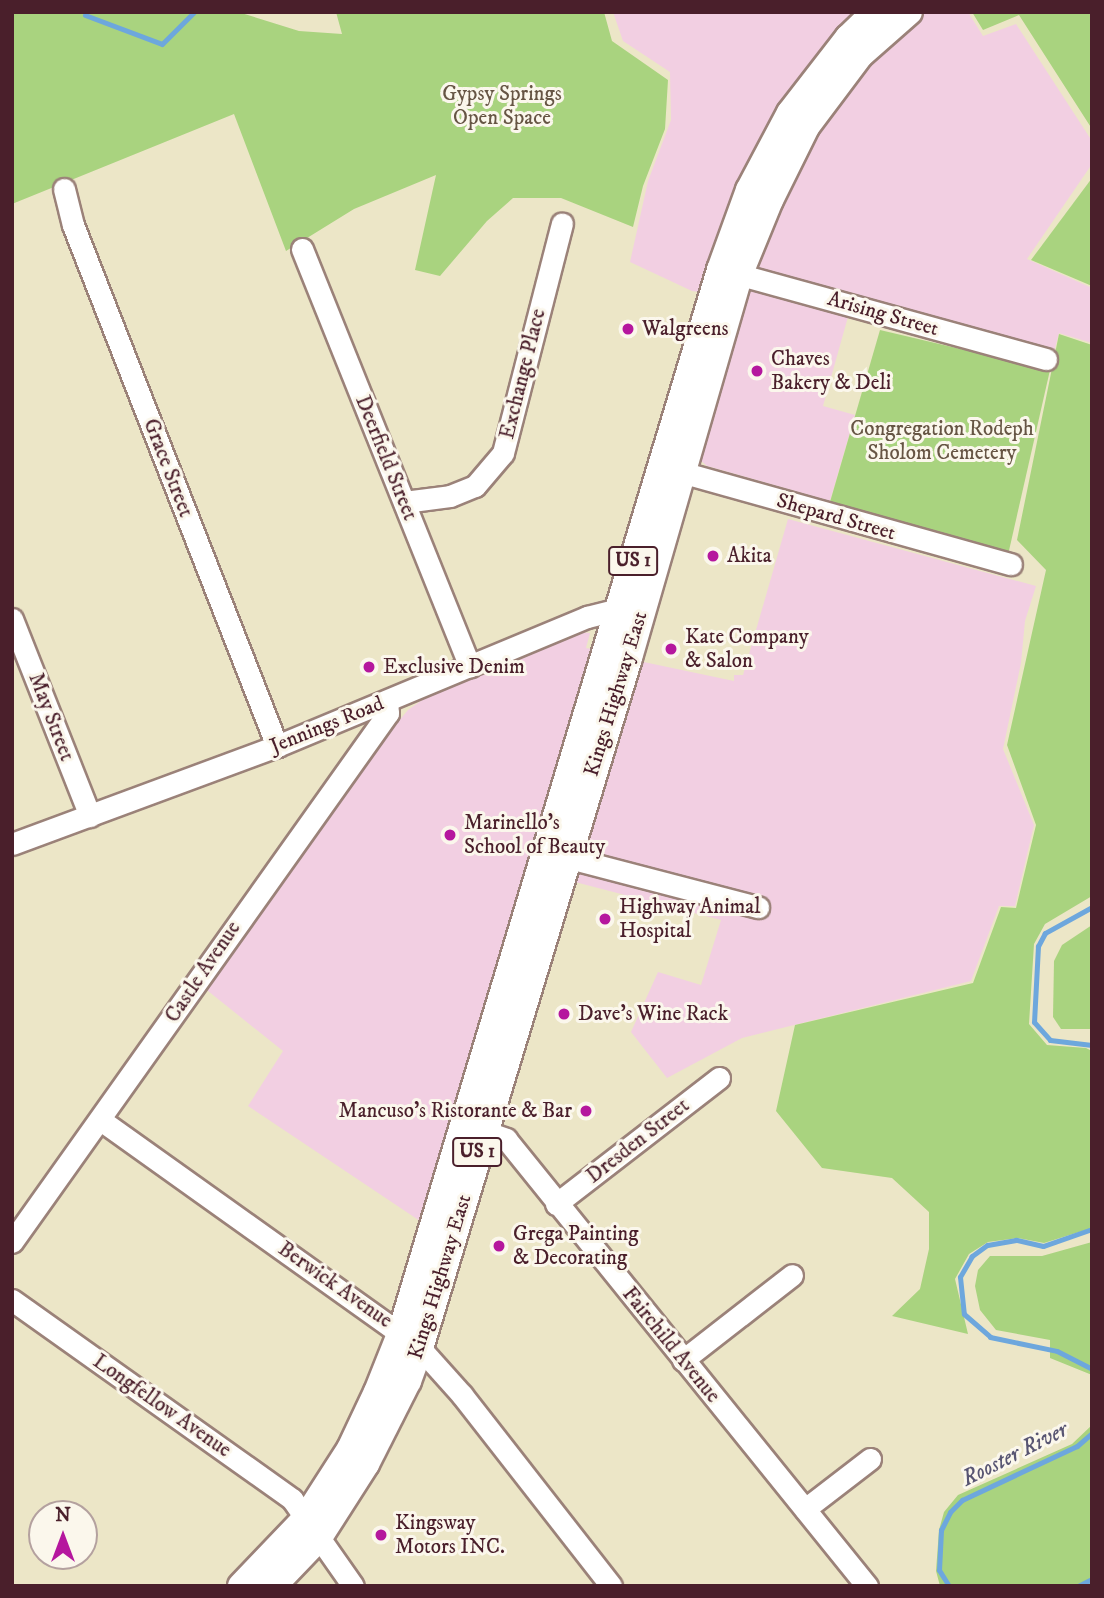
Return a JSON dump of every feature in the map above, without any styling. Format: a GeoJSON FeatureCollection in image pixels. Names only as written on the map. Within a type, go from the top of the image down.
{"type":"FeatureCollection","features":[{"type":"Feature","properties":{"kind":"main road","name":"Kings Highway East"},"geometry":{"type":"LineString","coordinates":[[273,1586],[312,1529],[366,1464],[408,1381],[410,1340],[730,272],[748,190],[790,113],[848,38],[875,12]]}},
{"type":"Feature","properties":{"kind":"main road","name":"Kings Highway East"},"geometry":{"type":"LineString","coordinates":[[730,272],[806,127],[860,55],[909,12]]}},
{"type":"Feature","properties":{"kind":"main road","name":"Kings Highway East"},"geometry":{"type":"LineString","coordinates":[[241,1586],[312,1529]]}},
{"type":"Feature","properties":{"kind":"street","name":"Grace Street"},"geometry":{"type":"LineString","coordinates":[[64,189],[73,225],[277,746]]}},
{"type":"Feature","properties":{"kind":"street","name":"Exchange Place"},"geometry":{"type":"LineString","coordinates":[[404,502],[450,496],[475,486],[503,453],[562,223]]}},
{"type":"Feature","properties":{"kind":"street","name":"Deerfield Street"},"geometry":{"type":"LineString","coordinates":[[302,249],[470,666]]}},
{"type":"Feature","properties":{"kind":"street","name":"Arising Street"},"geometry":{"type":"LineString","coordinates":[[730,272],[1046,359]]}},
{"type":"Feature","properties":{"kind":"street","name":"Shepard Street"},"geometry":{"type":"LineString","coordinates":[[671,470],[1011,564]]}},
{"type":"Feature","properties":{"kind":"street","name":"Jennings Road"},"geometry":{"type":"LineString","coordinates":[[12,844],[277,746],[587,617],[630,611]]}},
{"type":"Feature","properties":{"kind":"street","name":"May Street"},"geometry":{"type":"LineString","coordinates":[[12,619],[90,816]]}},
{"type":"Feature","properties":{"kind":"street","name":"Castle Avenue"},"geometry":{"type":"LineString","coordinates":[[12,1242],[102,1121],[235,925],[388,713],[387,701]]}},
{"type":"Feature","properties":{"kind":"street"},"geometry":{"type":"LineString","coordinates":[[556,855],[758,907]]}},
{"type":"Feature","properties":{"kind":"street","name":"Dresden Street"},"geometry":{"type":"LineString","coordinates":[[556,1204],[719,1078]]}},
{"type":"Feature","properties":{"kind":"street","name":"Berwick Avenue"},"geometry":{"type":"LineString","coordinates":[[102,1121],[410,1340],[462,1395],[611,1586]]}},
{"type":"Feature","properties":{"kind":"street","name":"Fairchild Avenue"},"geometry":{"type":"LineString","coordinates":[[474,1128],[506,1139],[867,1586]]}},
{"type":"Feature","properties":{"kind":"street"},"geometry":{"type":"LineString","coordinates":[[683,1360],[792,1275]]}},
{"type":"Feature","properties":{"kind":"street","name":"Longfellow Avenue"},"geometry":{"type":"LineString","coordinates":[[12,1300],[292,1499],[353,1586]]}},
{"type":"Feature","properties":{"kind":"street"},"geometry":{"type":"LineString","coordinates":[[805,1509],[870,1459]]}},
{"type":"Feature","properties":{"kind":"shaded area"},"geometry":{"type":"Polygon","coordinates":[[[613,12],[968,12],[983,36],[1016,24],[1092,141],[1092,164],[1027,259],[1092,288],[1092,343],[1059,333],[1052,359],[853,299],[823,406],[855,415],[830,501],[707,466],[699,459],[748,299],[692,291],[630,262],[648,181],[671,120],[670,72],[623,41],[613,12]]]}},
{"type":"Feature","properties":{"kind":"shaded area"},"geometry":{"type":"Polygon","coordinates":[[[788,519],[1036,586],[1025,621],[1021,663],[1003,749],[1034,825],[1015,906],[999,906],[971,981],[742,1038],[667,1078],[631,1032],[658,972],[701,985],[721,920],[575,882],[639,661],[734,681],[734,675],[743,675],[788,519]]]}},
{"type":"Feature","properties":{"kind":"shaded area"},"geometry":{"type":"Polygon","coordinates":[[[579,632],[590,633],[586,648],[592,649],[420,1221],[248,1106],[283,1051],[203,987],[350,779],[408,710],[425,698],[579,632]]]}},
{"type":"Feature","properties":{"kind":"green space","name":"Gypsy Springs Open Space"},"geometry":{"type":"Polygon","coordinates":[[[12,12],[238,12],[299,31],[342,34],[336,12],[604,12],[612,41],[668,80],[665,129],[643,186],[633,227],[561,198],[513,198],[487,221],[440,276],[415,270],[436,175],[354,209],[286,251],[234,114],[12,204],[12,12]]]}},
{"type":"Feature","properties":{"kind":"green space"},"geometry":{"type":"Polygon","coordinates":[[[972,12],[1092,12],[1092,129],[1019,15],[983,30],[972,12]]]}},
{"type":"Feature","properties":{"kind":"green space"},"geometry":{"type":"Polygon","coordinates":[[[1092,178],[1092,286],[1031,260],[1092,178]]]}},
{"type":"Feature","properties":{"kind":"green space","name":"Congregation Rodeph Sholom Cemetery"},"geometry":{"type":"Polygon","coordinates":[[[880,330],[1050,370],[1008,555],[830,502],[880,330]]]}},
{"type":"Feature","properties":{"kind":"green space"},"geometry":{"type":"Polygon","coordinates":[[[1059,334],[1092,345],[1092,896],[1045,924],[1034,944],[1029,1024],[1047,1045],[1086,1048],[1092,1051],[1092,1228],[1044,1243],[1018,1238],[988,1242],[969,1254],[955,1279],[968,1334],[892,1316],[920,1289],[929,1249],[929,1212],[892,1178],[822,1168],[776,1111],[795,1025],[973,983],[1001,907],[1016,908],[1036,825],[1007,745],[1046,570],[1017,540],[1059,334]]]}},
{"type":"Feature","properties":{"kind":"green space"},"geometry":{"type":"Polygon","coordinates":[[[1092,925],[1092,1029],[1061,1029],[1053,1017],[1054,961],[1062,945],[1092,925]]]}},
{"type":"Feature","properties":{"kind":"green space"},"geometry":{"type":"Polygon","coordinates":[[[1092,1242],[1092,1375],[1050,1358],[1050,1340],[996,1330],[980,1310],[975,1286],[978,1270],[990,1256],[1042,1256],[1092,1242]]]}},
{"type":"Feature","properties":{"kind":"green space"},"geometry":{"type":"Polygon","coordinates":[[[1092,1425],[1092,1586],[940,1586],[936,1571],[939,1530],[944,1512],[958,1495],[1072,1444],[1092,1425]]]}},
{"type":"Feature","properties":{"kind":"waterway"},"geometry":{"type":"LineString","coordinates":[[85,15],[162,44],[194,12]]}},
{"type":"Feature","properties":{"kind":"waterway","name":"Rooster River"},"geometry":{"type":"LineString","coordinates":[[1092,907],[1045,933],[1038,946],[1034,1022],[1050,1040],[1092,1045]]}},
{"type":"Feature","properties":{"kind":"waterway","name":"Rooster River"},"geometry":{"type":"LineString","coordinates":[[1092,1229],[1043,1246],[1016,1240],[987,1245],[972,1256],[960,1277],[964,1314],[990,1337],[1057,1351],[1092,1369]]}},
{"type":"Feature","properties":{"kind":"waterway","name":"Rooster River"},"geometry":{"type":"LineString","coordinates":[[949,1586],[939,1570],[941,1530],[950,1512],[962,1500],[1077,1446],[1092,1433]]}},
{"type":"Feature","properties":{"kind":"waterway","name":"Rooster River"},"geometry":{"type":"LineString","coordinates":[[1078,1586],[1092,1579]]}},
{"type":"Feature","properties":{"kind":"place","name":"Walgreens"},"geometry":{"type":"Point","coordinates":[628,329]}},
{"type":"Feature","properties":{"kind":"place","name":"Chaves Bakery & Deli"},"geometry":{"type":"Point","coordinates":[757,371]}},
{"type":"Feature","properties":{"kind":"place","name":"Akita"},"geometry":{"type":"Point","coordinates":[713,556]}},
{"type":"Feature","properties":{"kind":"place","name":"Kate Company & Salon"},"geometry":{"type":"Point","coordinates":[671,649]}},
{"type":"Feature","properties":{"kind":"place","name":"Exclusive Denim"},"geometry":{"type":"Point","coordinates":[369,667]}},
{"type":"Feature","properties":{"kind":"place","name":"Marinello's School of Beauty"},"geometry":{"type":"Point","coordinates":[450,835]}},
{"type":"Feature","properties":{"kind":"place","name":"Highway Animal Hospital"},"geometry":{"type":"Point","coordinates":[605,919]}},
{"type":"Feature","properties":{"kind":"place","name":"Dave's Wine Rack"},"geometry":{"type":"Point","coordinates":[564,1014]}},
{"type":"Feature","properties":{"kind":"place","name":"Mancuso's Ristorante & Bar"},"geometry":{"type":"Point","coordinates":[586,1111]}},
{"type":"Feature","properties":{"kind":"place","name":"Grega Painting & Decorating"},"geometry":{"type":"Point","coordinates":[499,1246]}},
{"type":"Feature","properties":{"kind":"place","name":"Kingsway Motors INC."},"geometry":{"type":"Point","coordinates":[381,1535]}}]}
